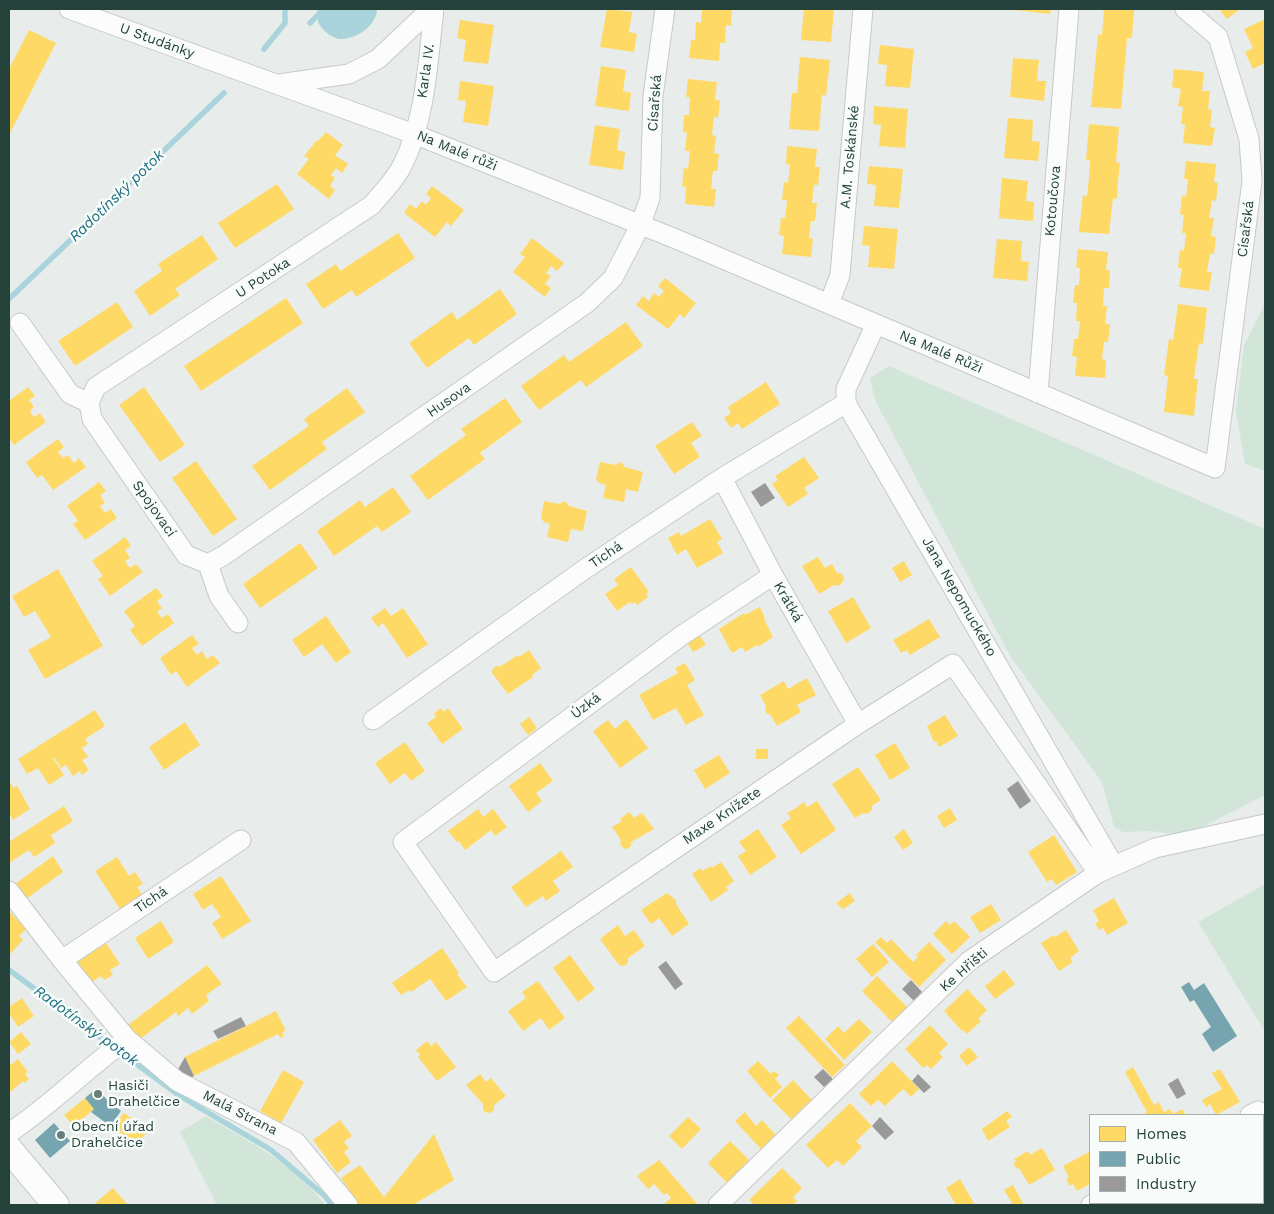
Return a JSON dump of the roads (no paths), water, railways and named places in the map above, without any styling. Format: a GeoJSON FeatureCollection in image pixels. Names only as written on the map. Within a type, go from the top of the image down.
{"type":"FeatureCollection","features":[{"type":"Feature","properties":{"kind":"main road"},"geometry":{"type":"LineString","coordinates":[[9,1149],[56,1205]]}},
{"type":"Feature","properties":{"kind":"street","name":"U Studánky"},"geometry":{"type":"LineString","coordinates":[[69,9],[245,72]]}},
{"type":"Feature","properties":{"kind":"street"},"geometry":{"type":"LineString","coordinates":[[276,84],[349,74],[378,59],[432,9]]}},
{"type":"Feature","properties":{"kind":"street","name":"Karla IV."},"geometry":{"type":"LineString","coordinates":[[414,134],[426,85],[432,9]]}},
{"type":"Feature","properties":{"kind":"street","name":"Císařská"},"geometry":{"type":"LineString","coordinates":[[650,198],[653,96],[665,9]]}},
{"type":"Feature","properties":{"kind":"street","name":"A.M. Toskánské"},"geometry":{"type":"LineString","coordinates":[[829,304],[840,276],[863,9]]}},
{"type":"Feature","properties":{"kind":"street","name":"Kotoučova"},"geometry":{"type":"LineString","coordinates":[[1038,393],[1069,9]]}},
{"type":"Feature","properties":{"kind":"street","name":"Císařská"},"geometry":{"type":"LineString","coordinates":[[1185,9],[1218,37],[1249,139],[1252,181],[1215,468]]}},
{"type":"Feature","properties":{"kind":"street","name":"Na Malé růži"},"geometry":{"type":"LineString","coordinates":[[245,72],[414,134],[668,236]]}},
{"type":"Feature","properties":{"kind":"street","name":"U Potoka"},"geometry":{"type":"LineString","coordinates":[[90,402],[96,387],[372,205],[402,167],[414,134]]}},
{"type":"Feature","properties":{"kind":"street","name":"Husova"},"geometry":{"type":"LineString","coordinates":[[208,564],[255,534],[587,303],[613,278],[640,226],[650,198]]}},
{"type":"Feature","properties":{"kind":"street","name":"Na Malé Růži"},"geometry":{"type":"LineString","coordinates":[[668,236],[1215,468]]}},
{"type":"Feature","properties":{"kind":"street"},"geometry":{"type":"LineString","coordinates":[[20,323],[70,394],[90,402]]}},
{"type":"Feature","properties":{"kind":"street"},"geometry":{"type":"LineString","coordinates":[[846,403],[846,388],[876,324]]}},
{"type":"Feature","properties":{"kind":"street","name":"Spojovací"},"geometry":{"type":"LineString","coordinates":[[90,402],[92,419],[186,555],[208,564]]}},
{"type":"Feature","properties":{"kind":"street","name":"Tichá"},"geometry":{"type":"LineString","coordinates":[[373,720],[585,569],[722,478],[846,403]]}},
{"type":"Feature","properties":{"kind":"street","name":"Jana Nepomuckého"},"geometry":{"type":"LineString","coordinates":[[846,403],[1106,869]]}},
{"type":"Feature","properties":{"kind":"street","name":"Krátká"},"geometry":{"type":"LineString","coordinates":[[722,478],[773,575],[858,724]]}},
{"type":"Feature","properties":{"kind":"street"},"geometry":{"type":"LineString","coordinates":[[208,564],[219,596],[238,624]]}},
{"type":"Feature","properties":{"kind":"street","name":"Úzká"},"geometry":{"type":"LineString","coordinates":[[494,972],[403,842],[681,636],[773,575]]}},
{"type":"Feature","properties":{"kind":"street","name":"Maxe Knížete"},"geometry":{"type":"LineString","coordinates":[[494,972],[858,724],[953,664],[1106,869]]}},
{"type":"Feature","properties":{"kind":"street","name":"Ke Hřišti"},"geometry":{"type":"LineString","coordinates":[[718,1205],[969,962],[1106,869],[1155,848],[1265,824]]}},
{"type":"Feature","properties":{"kind":"street","name":"Tichá"},"geometry":{"type":"LineString","coordinates":[[62,960],[241,840]]}},
{"type":"Feature","properties":{"kind":"street","name":"Malá Strana"},"geometry":{"type":"LineString","coordinates":[[9,891],[124,1042],[177,1081],[296,1142],[348,1205]]}},
{"type":"Feature","properties":{"kind":"street"},"geometry":{"type":"LineString","coordinates":[[9,1133],[32,1118],[88,1069],[124,1042]]}},
{"type":"Feature","properties":{"kind":"water"},"geometry":{"type":"Polygon","coordinates":[[[317,9],[377,9],[374,20],[365,30],[353,37],[338,39],[321,27],[318,21],[317,9]]]}},
{"type":"Feature","properties":{"kind":"waterway","name":"Radotínský potok"},"geometry":{"type":"LineString","coordinates":[[264,49],[285,23],[285,9]]}},
{"type":"Feature","properties":{"kind":"waterway"},"geometry":{"type":"LineString","coordinates":[[310,23],[318,15]]}},
{"type":"Feature","properties":{"kind":"waterway","name":"Radotínský potok"},"geometry":{"type":"LineString","coordinates":[[9,299],[224,93]]}},
{"type":"Feature","properties":{"kind":"waterway","name":"Radotínský potok"},"geometry":{"type":"LineString","coordinates":[[9,970],[180,1096],[271,1150],[325,1196],[332,1205]]}},
{"type":"Feature","properties":{"kind":"place","name":"Hasiči Drahelčice"},"geometry":{"type":"Point","coordinates":[98,1094]}},
{"type":"Feature","properties":{"kind":"place","name":"Obecní úřad Drahelčice"},"geometry":{"type":"Point","coordinates":[61,1135]}}]}
